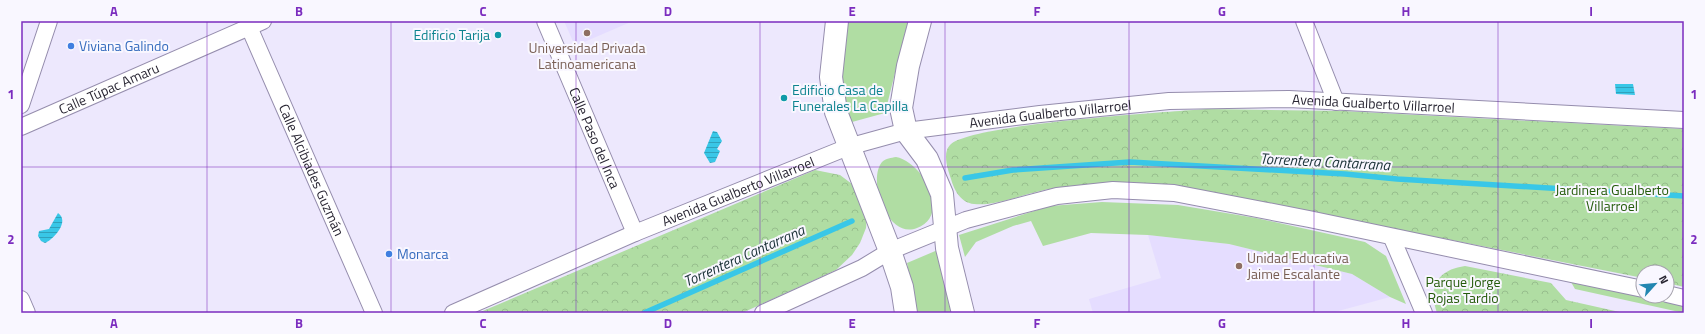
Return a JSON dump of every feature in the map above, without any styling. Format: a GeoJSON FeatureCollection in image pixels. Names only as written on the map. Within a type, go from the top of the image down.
{"type":"FeatureCollection","features":[{"type":"Feature","properties":{"kind":"main road"},"geometry":{"type":"LineString","coordinates":[[837,21],[831,77],[836,112],[848,147],[890,251],[902,287],[906,313]]}},
{"type":"Feature","properties":{"kind":"main road"},"geometry":{"type":"LineString","coordinates":[[920,21],[908,66],[901,108],[906,131],[927,159],[942,194],[947,248],[963,313]]}},
{"type":"Feature","properties":{"kind":"street"},"geometry":{"type":"LineString","coordinates":[[21,105],[50,21]]}},
{"type":"Feature","properties":{"kind":"street","name":"Calle Paso del Inca"},"geometry":{"type":"LineString","coordinates":[[545,21],[635,233]]}},
{"type":"Feature","properties":{"kind":"street"},"geometry":{"type":"LineString","coordinates":[[1304,21],[1336,102]]}},
{"type":"Feature","properties":{"kind":"street","name":"Calle Túpac Amaru"},"geometry":{"type":"LineString","coordinates":[[21,127],[256,24]]}},
{"type":"Feature","properties":{"kind":"street","name":"Calle Alcibiades Guzmán"},"geometry":{"type":"LineString","coordinates":[[256,24],[374,313]]}},
{"type":"Feature","properties":{"kind":"street","name":"Avenida Gualberto Villarroel"},"geometry":{"type":"LineString","coordinates":[[453,313],[635,233],[848,147],[906,131],[1040,114],[1169,101],[1289,99],[1684,120]]}},
{"type":"Feature","properties":{"kind":"street"},"geometry":{"type":"LineString","coordinates":[[763,313],[862,268],[890,251],[966,220],[1057,196],[1113,190],[1174,193],[1309,219],[1392,238],[1635,287]]}},
{"type":"Feature","properties":{"kind":"street"},"geometry":{"type":"LineString","coordinates":[[1392,238],[1424,313]]}},
{"type":"Feature","properties":{"kind":"street"},"geometry":{"type":"LineString","coordinates":[[21,299],[27,313]]}},
{"type":"Feature","properties":{"kind":"shaded area","name":"Universidad Privada Latinoamericana"},"geometry":{"type":"Polygon","coordinates":[[[564,21],[633,21],[575,46],[564,21]]]}},
{"type":"Feature","properties":{"kind":"shaded area","name":"Unidad Educativa Jaime Escalante"},"geometry":{"type":"Polygon","coordinates":[[[1148,235],[1229,244],[1352,274],[1390,297],[1331,313],[1093,313],[1089,299],[1161,278],[1148,235]]]}},
{"type":"Feature","properties":{"kind":"green space"},"geometry":{"type":"Polygon","coordinates":[[[847,21],[908,21],[885,113],[852,122],[843,105],[840,72],[847,21]]]}},
{"type":"Feature","properties":{"kind":"green space","name":"Jardinera Gualberto Villarroel"},"geometry":{"type":"Polygon","coordinates":[[[1206,109],[1343,111],[1684,129],[1684,287],[1675,285],[1675,264],[1635,264],[1635,276],[1193,189],[1125,185],[1074,186],[1047,189],[994,203],[974,204],[962,199],[952,183],[947,166],[946,152],[950,145],[965,138],[993,131],[1029,125],[1113,116],[1206,109]]]}},
{"type":"Feature","properties":{"kind":"green space"},"geometry":{"type":"Polygon","coordinates":[[[896,157],[906,161],[916,168],[924,178],[930,190],[933,201],[932,212],[927,221],[917,228],[906,229],[897,225],[889,217],[879,194],[877,182],[878,170],[882,162],[889,158],[896,157]]]}},
{"type":"Feature","properties":{"kind":"green space"},"geometry":{"type":"Polygon","coordinates":[[[815,170],[840,175],[852,184],[867,215],[866,228],[860,243],[852,255],[836,270],[742,313],[478,313],[815,170]]]}},
{"type":"Feature","properties":{"kind":"green space"},"geometry":{"type":"Polygon","coordinates":[[[1102,202],[1178,205],[1256,218],[1365,242],[1386,256],[1406,304],[1390,297],[1352,274],[1229,244],[1148,235],[1091,233],[1043,246],[1031,221],[1013,226],[976,242],[965,257],[959,235],[1050,206],[1102,202]]]}},
{"type":"Feature","properties":{"kind":"green space"},"geometry":{"type":"Polygon","coordinates":[[[940,249],[954,313],[914,313],[912,289],[907,263],[940,249]]]}},
{"type":"Feature","properties":{"kind":"green space","name":"Parque Jorge Rojas Tardio"},"geometry":{"type":"Polygon","coordinates":[[[1465,266],[1551,283],[1566,300],[1624,313],[1437,313],[1434,304],[1434,295],[1437,281],[1448,271],[1465,266]]]}},
{"type":"Feature","properties":{"kind":"green space"},"geometry":{"type":"Polygon","coordinates":[[[1571,282],[1635,296],[1635,302],[1575,289],[1571,282]]]}},
{"type":"Feature","properties":{"kind":"green space"},"geometry":{"type":"Polygon","coordinates":[[[1643,304],[1675,304],[1684,306],[1684,313],[1643,304]]]}},
{"type":"Feature","properties":{"kind":"water"},"geometry":{"type":"Polygon","coordinates":[[[1615,84],[1633,84],[1635,95],[1616,94],[1615,84]]]}},
{"type":"Feature","properties":{"kind":"water"},"geometry":{"type":"Polygon","coordinates":[[[713,131],[717,132],[722,141],[717,149],[720,151],[715,162],[710,163],[704,153],[713,131]]]}},
{"type":"Feature","properties":{"kind":"water"},"geometry":{"type":"Polygon","coordinates":[[[58,213],[62,220],[62,225],[59,230],[49,241],[45,243],[41,241],[38,236],[39,231],[49,229],[58,213]]]}},
{"type":"Feature","properties":{"kind":"waterway","name":"Torrentera Cantarrana"},"geometry":{"type":"LineString","coordinates":[[965,178],[1013,170],[1130,162],[1684,196]]}},
{"type":"Feature","properties":{"kind":"waterway","name":"Torrentera Cantarrana"},"geometry":{"type":"LineString","coordinates":[[644,313],[852,221]]}},
{"type":"Feature","properties":{"kind":"place","name":"Universidad Privada Latinoamericana"},"geometry":{"type":"Point","coordinates":[587,33]}},
{"type":"Feature","properties":{"kind":"place","name":"Edificio Tarija"},"geometry":{"type":"Point","coordinates":[498,35]}},
{"type":"Feature","properties":{"kind":"place","name":"Viviana Galindo"},"geometry":{"type":"Point","coordinates":[71,46]}},
{"type":"Feature","properties":{"kind":"place","name":"Edificio Casa de Funerales La Capilla"},"geometry":{"type":"Point","coordinates":[784,98]}},
{"type":"Feature","properties":{"kind":"place","name":"Monarca"},"geometry":{"type":"Point","coordinates":[389,254]}},
{"type":"Feature","properties":{"kind":"place","name":"Unidad Educativa Jaime Escalante"},"geometry":{"type":"Point","coordinates":[1239,266]}}]}
